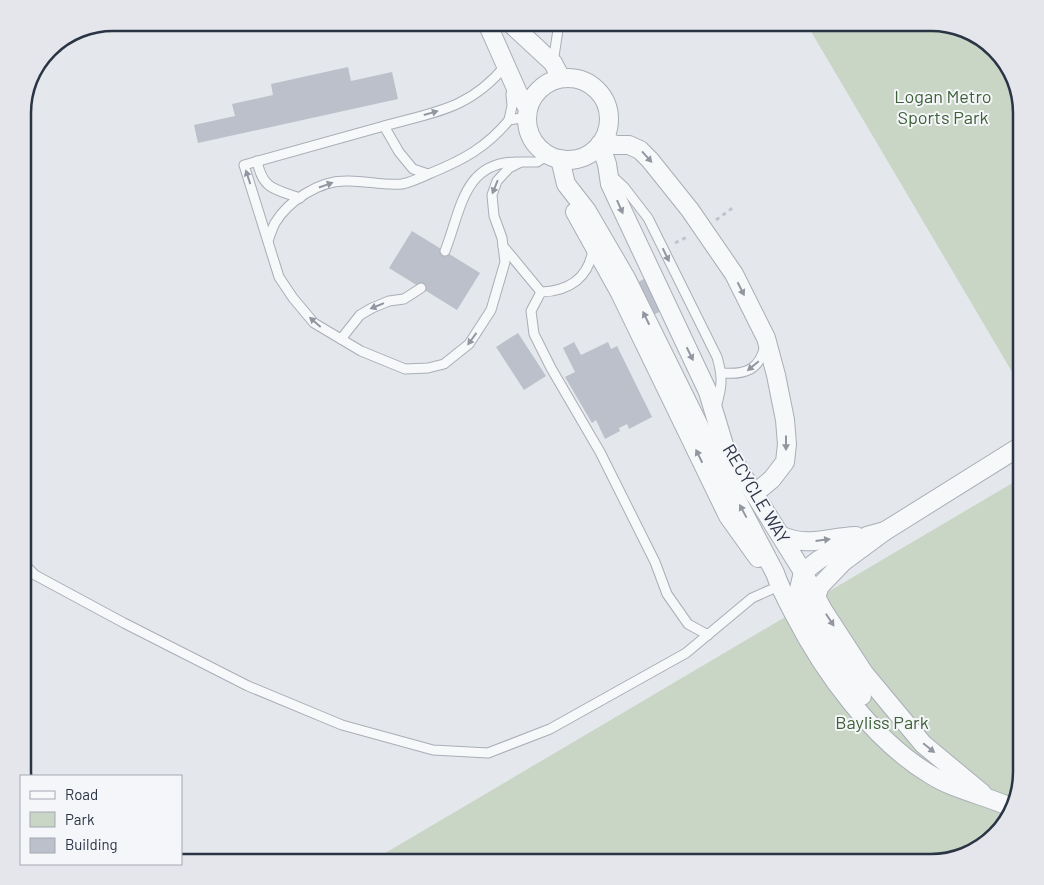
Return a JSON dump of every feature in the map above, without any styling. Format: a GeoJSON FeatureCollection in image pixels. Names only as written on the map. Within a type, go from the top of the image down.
{"type":"FeatureCollection","features":[{"type":"Feature","properties":{"kind":"street"},"geometry":{"type":"LineString","coordinates":[[491,31],[528,112]]}},
{"type":"Feature","properties":{"kind":"street"},"geometry":{"type":"LineString","coordinates":[[519,31],[557,70],[588,83],[599,92],[606,103],[610,116],[608,129],[602,142],[595,150],[584,157],[572,160],[554,157],[539,148],[532,139],[528,128],[528,112],[533,97],[550,82],[557,70]]}},
{"type":"Feature","properties":{"kind":"street"},"geometry":{"type":"LineString","coordinates":[[602,142],[615,145],[629,145],[640,150],[650,160],[690,210],[734,274],[766,338],[785,420],[787,444],[785,462],[772,478],[754,494]]}},
{"type":"Feature","properties":{"kind":"street","name":"RECYCLE WAY"},"geometry":{"type":"LineString","coordinates":[[602,142],[610,184],[708,392],[724,445],[804,572],[816,597],[864,673],[923,744],[986,796]]}},
{"type":"Feature","properties":{"kind":"street"},"geometry":{"type":"LineString","coordinates":[[554,157],[576,212],[620,293],[728,516],[768,575],[779,586]]}},
{"type":"Feature","properties":{"kind":"street"},"geometry":{"type":"LineString","coordinates":[[566,184],[587,210],[626,278],[716,460],[775,573],[779,586]]}},
{"type":"Feature","properties":{"kind":"street"},"geometry":{"type":"LineString","coordinates":[[816,597],[820,586],[843,562],[885,531],[1013,452]]}},
{"type":"Feature","properties":{"kind":"street"},"geometry":{"type":"LineString","coordinates":[[780,535],[790,540],[804,542],[867,536],[885,531]]}},
{"type":"Feature","properties":{"kind":"street"},"geometry":{"type":"LineString","coordinates":[[867,536],[820,559],[804,572],[799,589],[802,600],[834,657],[870,707],[895,749]]}},
{"type":"Feature","properties":{"kind":"street","name":"RECYCLE WAY"},"geometry":{"type":"LineString","coordinates":[[779,586],[808,641],[829,674],[856,708],[895,749],[931,776],[958,789],[986,796],[1005,805]]}},
{"type":"Feature","properties":{"kind":"lane"},"geometry":{"type":"LineString","coordinates":[[557,70],[559,31]]}},
{"type":"Feature","properties":{"kind":"lane"},"geometry":{"type":"LineString","coordinates":[[506,65],[486,87],[462,102],[434,113],[244,165],[279,277],[293,298],[314,323],[361,351],[405,369],[428,368],[444,364],[469,344],[491,310],[505,262],[502,238],[494,216],[492,195],[497,181],[509,168],[521,162]]}},
{"type":"Feature","properties":{"kind":"lane"},"geometry":{"type":"LineString","coordinates":[[268,241],[276,223],[287,208],[319,187],[332,182],[345,181],[403,184],[449,165],[480,149],[496,136],[509,120],[512,106],[511,94],[515,84]]}},
{"type":"Feature","properties":{"kind":"lane"},"geometry":{"type":"LineString","coordinates":[[509,120],[528,112]]}},
{"type":"Feature","properties":{"kind":"lane"},"geometry":{"type":"LineString","coordinates":[[384,126],[399,152],[413,169],[428,174]]}},
{"type":"Feature","properties":{"kind":"lane"},"geometry":{"type":"LineString","coordinates":[[445,251],[467,188],[475,178],[488,169],[506,162],[537,162],[554,157]]}},
{"type":"Feature","properties":{"kind":"lane"},"geometry":{"type":"LineString","coordinates":[[257,161],[260,174],[266,184],[278,191],[300,198]]}},
{"type":"Feature","properties":{"kind":"lane"},"geometry":{"type":"LineString","coordinates":[[608,172],[624,187],[648,218],[717,358],[722,373],[721,388],[714,413]]}},
{"type":"Feature","properties":{"kind":"lane"},"geometry":{"type":"LineString","coordinates":[[503,246],[542,292]]}},
{"type":"Feature","properties":{"kind":"lane"},"geometry":{"type":"LineString","coordinates":[[542,292],[555,291],[570,285],[585,273],[591,262],[593,246]]}},
{"type":"Feature","properties":{"kind":"lane"},"geometry":{"type":"LineString","coordinates":[[341,340],[360,315],[389,301],[404,299],[421,288]]}},
{"type":"Feature","properties":{"kind":"lane"},"geometry":{"type":"LineString","coordinates":[[542,292],[531,312],[534,334],[551,368],[600,452],[655,562],[667,594],[688,624],[708,635]]}},
{"type":"Feature","properties":{"kind":"lane"},"geometry":{"type":"LineString","coordinates":[[722,373],[745,372],[754,366],[763,356],[766,338]]}},
{"type":"Feature","properties":{"kind":"lane"},"geometry":{"type":"LineString","coordinates":[[31,572],[124,623],[248,686],[342,724],[433,750],[488,753],[550,729],[686,653],[752,598],[779,586]]}},
{"type":"Feature","properties":{"kind":"green space","name":"Logan Metro Sports Park"},"geometry":{"type":"Polygon","coordinates":[[[811,31],[931,31],[947,33],[972,42],[996,63],[1008,87],[1013,114],[1013,373],[811,31]]]}},
{"type":"Feature","properties":{"kind":"green space","name":"Bayliss Park"},"geometry":{"type":"Polygon","coordinates":[[[1013,483],[1013,772],[1011,788],[1002,813],[981,837],[957,849],[931,854],[384,854],[1013,483]]]}},
{"type":"Feature","properties":{"kind":"building"},"geometry":{"type":"Polygon","coordinates":[[[348,67],[351,81],[392,72],[398,99],[198,143],[194,125],[235,116],[232,104],[273,95],[271,84],[348,67]]]}},
{"type":"Feature","properties":{"kind":"building"},"geometry":{"type":"Polygon","coordinates":[[[412,231],[480,273],[457,310],[389,268],[412,231]]]}},
{"type":"Feature","properties":{"kind":"building"},"geometry":{"type":"Polygon","coordinates":[[[647,277],[664,310],[653,315],[637,283],[647,277]]]}},
{"type":"Feature","properties":{"kind":"building"},"geometry":{"type":"Polygon","coordinates":[[[518,333],[546,376],[524,390],[496,347],[518,333]]]}},
{"type":"Feature","properties":{"kind":"building"},"geometry":{"type":"Polygon","coordinates":[[[574,342],[581,355],[608,342],[611,349],[617,346],[652,417],[629,429],[627,424],[619,428],[620,431],[605,439],[596,420],[592,423],[565,377],[575,372],[563,348],[574,342]]]}}]}
